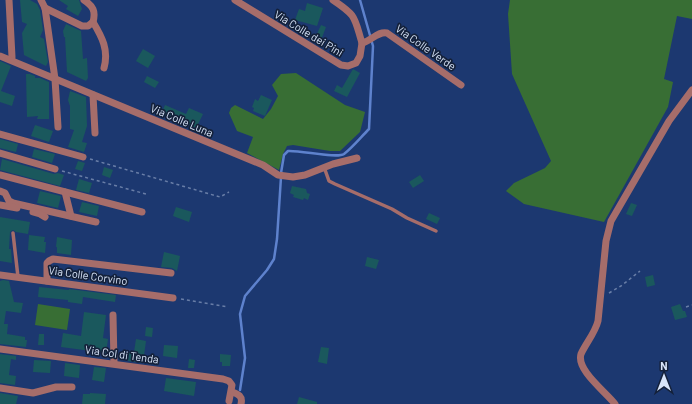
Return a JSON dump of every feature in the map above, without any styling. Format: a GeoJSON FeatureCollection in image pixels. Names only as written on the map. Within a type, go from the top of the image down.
{"type":"FeatureCollection","features":[{"type":"Feature","properties":{"kind":"street"},"geometry":{"type":"LineString","coordinates":[[9,0],[12,57]]}},
{"type":"Feature","properties":{"kind":"street"},"geometry":{"type":"LineString","coordinates":[[41,0],[45,8],[55,79],[58,127]]}},
{"type":"Feature","properties":{"kind":"street"},"geometry":{"type":"LineString","coordinates":[[45,8],[82,26],[88,26],[93,22],[95,16],[91,5],[84,0]]}},
{"type":"Feature","properties":{"kind":"street","name":"Via Colle dei Pini"},"geometry":{"type":"LineString","coordinates":[[235,0],[341,65],[348,66],[356,63],[368,40]]}},
{"type":"Feature","properties":{"kind":"street"},"geometry":{"type":"LineString","coordinates":[[333,0],[348,11],[355,19],[368,40]]}},
{"type":"Feature","properties":{"kind":"street"},"geometry":{"type":"LineString","coordinates":[[93,22],[103,39],[106,48],[104,68]]}},
{"type":"Feature","properties":{"kind":"street","name":"Via Colle Verde"},"geometry":{"type":"LineString","coordinates":[[368,40],[382,32],[389,34],[461,84]]}},
{"type":"Feature","properties":{"kind":"street","name":"Via Colle Luna"},"geometry":{"type":"LineString","coordinates":[[0,56],[263,165],[280,176],[297,177],[324,167],[357,158]]}},
{"type":"Feature","properties":{"kind":"street"},"geometry":{"type":"LineString","coordinates":[[615,404],[584,370],[580,362],[581,354],[597,325],[606,241],[611,221],[669,121],[692,90]]}},
{"type":"Feature","properties":{"kind":"street"},"geometry":{"type":"LineString","coordinates":[[93,95],[95,133]]}},
{"type":"Feature","properties":{"kind":"street"},"geometry":{"type":"LineString","coordinates":[[0,134],[83,157]]}},
{"type":"Feature","properties":{"kind":"street"},"geometry":{"type":"LineString","coordinates":[[0,153],[55,168]]}},
{"type":"Feature","properties":{"kind":"street"},"geometry":{"type":"LineString","coordinates":[[0,175],[142,212]]}},
{"type":"Feature","properties":{"kind":"street"},"geometry":{"type":"LineString","coordinates":[[0,191],[6,193],[11,202],[96,222]]}},
{"type":"Feature","properties":{"kind":"street"},"geometry":{"type":"LineString","coordinates":[[65,192],[71,216]]}},
{"type":"Feature","properties":{"kind":"street"},"geometry":{"type":"LineString","coordinates":[[0,205],[36,212],[45,218]]}},
{"type":"Feature","properties":{"kind":"street"},"geometry":{"type":"LineString","coordinates":[[47,281],[47,263],[53,259],[171,273]]}},
{"type":"Feature","properties":{"kind":"street","name":"Via Colle Corvino"},"geometry":{"type":"LineString","coordinates":[[0,275],[173,298]]}},
{"type":"Feature","properties":{"kind":"street"},"geometry":{"type":"LineString","coordinates":[[113,315],[114,363]]}},
{"type":"Feature","properties":{"kind":"street","name":"Via Col di Tenda"},"geometry":{"type":"LineString","coordinates":[[0,349],[114,363],[223,379],[231,384],[232,392],[242,397],[241,404]]}},
{"type":"Feature","properties":{"kind":"street"},"geometry":{"type":"LineString","coordinates":[[0,388],[33,394],[56,387],[72,388]]}},
{"type":"Feature","properties":{"kind":"street"},"geometry":{"type":"LineString","coordinates":[[229,401],[232,392]]}},
{"type":"Feature","properties":{"kind":"lane"},"geometry":{"type":"LineString","coordinates":[[324,167],[329,181],[392,209],[436,232]]}},
{"type":"Feature","properties":{"kind":"lane"},"geometry":{"type":"LineString","coordinates":[[13,233],[18,277]]}},
{"type":"Feature","properties":{"kind":"path"},"geometry":{"type":"LineString","coordinates":[[83,157],[220,197],[229,192]]}},
{"type":"Feature","properties":{"kind":"path"},"geometry":{"type":"LineString","coordinates":[[55,168],[146,194]]}},
{"type":"Feature","properties":{"kind":"path"},"geometry":{"type":"LineString","coordinates":[[601,298],[621,286],[640,271]]}},
{"type":"Feature","properties":{"kind":"path"},"geometry":{"type":"LineString","coordinates":[[173,298],[228,306]]}},
{"type":"Feature","properties":{"kind":"path"},"geometry":{"type":"LineString","coordinates":[[686,307],[692,305]]}},
{"type":"Feature","properties":{"kind":"green space"},"geometry":{"type":"Polygon","coordinates":[[[510,0],[692,0],[692,19],[677,16],[664,79],[673,82],[668,107],[604,222],[524,204],[506,191],[514,183],[545,168],[551,161],[512,74],[508,14],[510,0]]]}},
{"type":"Feature","properties":{"kind":"green space"},"geometry":{"type":"Polygon","coordinates":[[[296,73],[345,105],[365,112],[360,132],[340,151],[330,151],[293,145],[287,146],[283,154],[279,170],[247,153],[253,137],[237,131],[229,113],[231,108],[235,105],[263,119],[271,109],[278,96],[272,85],[281,74],[296,73]]]}},
{"type":"Feature","properties":{"kind":"green space"},"geometry":{"type":"Polygon","coordinates":[[[38,304],[70,309],[67,330],[35,325],[38,304]]]}},
{"type":"Feature","properties":{"kind":"building"},"geometry":{"type":"Polygon","coordinates":[[[20,0],[30,0],[37,4],[40,10],[43,30],[40,37],[44,39],[48,62],[46,66],[24,55],[22,33],[27,24],[22,22],[20,0]]]}},
{"type":"Feature","properties":{"kind":"building"},"geometry":{"type":"Polygon","coordinates":[[[59,0],[79,0],[82,9],[78,16],[66,9],[68,6],[59,0]]]}},
{"type":"Feature","properties":{"kind":"building"},"geometry":{"type":"Polygon","coordinates":[[[307,3],[323,8],[317,26],[295,20],[299,9],[305,11],[307,3]]]}},
{"type":"Feature","properties":{"kind":"building"},"geometry":{"type":"Polygon","coordinates":[[[66,24],[81,31],[83,59],[87,58],[88,78],[86,81],[67,72],[65,37],[63,31],[66,24]]]}},
{"type":"Feature","properties":{"kind":"building"},"geometry":{"type":"Polygon","coordinates":[[[321,25],[326,27],[321,40],[315,38],[321,25]]]}},
{"type":"Feature","properties":{"kind":"building"},"geometry":{"type":"Polygon","coordinates":[[[143,49],[155,56],[148,68],[136,61],[143,49]]]}},
{"type":"Feature","properties":{"kind":"building"},"geometry":{"type":"Polygon","coordinates":[[[0,61],[11,66],[1,91],[15,96],[12,106],[0,102],[0,61]]]}},
{"type":"Feature","properties":{"kind":"building"},"geometry":{"type":"Polygon","coordinates":[[[353,69],[360,73],[347,97],[334,91],[337,85],[342,88],[353,69]]]}},
{"type":"Feature","properties":{"kind":"building"},"geometry":{"type":"Polygon","coordinates":[[[26,74],[30,74],[35,76],[35,78],[40,78],[49,82],[49,119],[37,119],[38,116],[27,117],[26,74]]]}},
{"type":"Feature","properties":{"kind":"building"},"geometry":{"type":"Polygon","coordinates":[[[147,76],[159,82],[155,88],[144,82],[147,76]]]}},
{"type":"Feature","properties":{"kind":"building"},"geometry":{"type":"Polygon","coordinates":[[[70,91],[86,97],[87,126],[82,142],[87,143],[84,152],[68,147],[74,130],[70,129],[70,106],[68,100],[70,91]]]}},
{"type":"Feature","properties":{"kind":"building"},"geometry":{"type":"Polygon","coordinates":[[[261,95],[272,100],[265,116],[253,111],[254,108],[252,107],[255,99],[258,101],[261,95]]]}},
{"type":"Feature","properties":{"kind":"building"},"geometry":{"type":"Polygon","coordinates":[[[165,105],[186,114],[189,108],[203,114],[196,128],[177,119],[176,121],[161,114],[165,105]]]}},
{"type":"Feature","properties":{"kind":"building"},"geometry":{"type":"Polygon","coordinates":[[[35,125],[53,131],[49,142],[31,136],[35,125]]]}},
{"type":"Feature","properties":{"kind":"building"},"geometry":{"type":"Polygon","coordinates":[[[0,139],[18,144],[16,152],[0,148],[0,139]]]}},
{"type":"Feature","properties":{"kind":"building"},"geometry":{"type":"Polygon","coordinates":[[[34,149],[55,154],[52,163],[32,157],[34,149]]]}},
{"type":"Feature","properties":{"kind":"building"},"geometry":{"type":"Polygon","coordinates":[[[2,159],[54,174],[58,173],[64,175],[60,186],[0,170],[2,159]]]}},
{"type":"Feature","properties":{"kind":"building"},"geometry":{"type":"Polygon","coordinates":[[[78,161],[85,163],[82,171],[75,169],[78,161]]]}},
{"type":"Feature","properties":{"kind":"building"},"geometry":{"type":"Polygon","coordinates":[[[104,167],[113,170],[110,178],[102,175],[104,167]]]}},
{"type":"Feature","properties":{"kind":"building"},"geometry":{"type":"Polygon","coordinates":[[[420,175],[424,181],[413,188],[409,182],[420,175]]]}},
{"type":"Feature","properties":{"kind":"building"},"geometry":{"type":"Polygon","coordinates":[[[79,179],[92,183],[89,193],[76,190],[79,179]]]}},
{"type":"Feature","properties":{"kind":"building"},"geometry":{"type":"Polygon","coordinates":[[[292,186],[306,189],[307,193],[310,194],[308,200],[293,197],[294,195],[290,193],[292,186]]]}},
{"type":"Feature","properties":{"kind":"building"},"geometry":{"type":"Polygon","coordinates":[[[40,191],[61,196],[58,208],[37,203],[40,191]]]}},
{"type":"Feature","properties":{"kind":"building"},"geometry":{"type":"Polygon","coordinates":[[[82,202],[99,206],[97,216],[79,212],[82,202]]]}},
{"type":"Feature","properties":{"kind":"building"},"geometry":{"type":"Polygon","coordinates":[[[631,203],[637,205],[632,216],[626,214],[631,203]]]}},
{"type":"Feature","properties":{"kind":"building"},"geometry":{"type":"Polygon","coordinates":[[[176,207],[192,212],[189,222],[173,216],[176,207]]]}},
{"type":"Feature","properties":{"kind":"building"},"geometry":{"type":"Polygon","coordinates":[[[429,213],[440,218],[437,224],[426,219],[429,213]]]}},
{"type":"Feature","properties":{"kind":"building"},"geometry":{"type":"Polygon","coordinates":[[[0,217],[30,222],[28,234],[13,230],[10,232],[9,249],[11,249],[12,263],[0,261],[0,217]]]}},
{"type":"Feature","properties":{"kind":"building"},"geometry":{"type":"Polygon","coordinates":[[[29,235],[45,237],[45,253],[28,250],[29,235]]]}},
{"type":"Feature","properties":{"kind":"building"},"geometry":{"type":"Polygon","coordinates":[[[57,237],[72,240],[71,255],[57,253],[57,237]]]}},
{"type":"Feature","properties":{"kind":"building"},"geometry":{"type":"Polygon","coordinates":[[[164,252],[180,256],[177,271],[172,268],[161,267],[164,252]]]}},
{"type":"Feature","properties":{"kind":"building"},"geometry":{"type":"Polygon","coordinates":[[[367,257],[379,260],[376,269],[365,266],[367,257]]]}},
{"type":"Feature","properties":{"kind":"building"},"geometry":{"type":"Polygon","coordinates":[[[653,275],[655,285],[647,287],[645,277],[653,275]]]}},
{"type":"Feature","properties":{"kind":"building"},"geometry":{"type":"Polygon","coordinates":[[[0,281],[9,281],[14,302],[23,303],[21,313],[6,311],[4,324],[8,324],[7,334],[25,337],[25,340],[27,340],[26,347],[0,344],[0,281]]]}},
{"type":"Feature","properties":{"kind":"building"},"geometry":{"type":"Polygon","coordinates":[[[39,287],[116,295],[115,302],[83,297],[82,304],[68,302],[68,300],[38,297],[39,287]]]}},
{"type":"Feature","properties":{"kind":"building"},"geometry":{"type":"Polygon","coordinates":[[[680,304],[687,317],[675,320],[671,307],[680,304]]]}},
{"type":"Feature","properties":{"kind":"building"},"geometry":{"type":"Polygon","coordinates":[[[84,312],[106,315],[103,338],[108,339],[106,353],[61,347],[63,333],[81,336],[84,312]]]}},
{"type":"Feature","properties":{"kind":"building"},"geometry":{"type":"Polygon","coordinates":[[[146,327],[153,328],[152,337],[145,336],[146,327]]]}},
{"type":"Feature","properties":{"kind":"building"},"geometry":{"type":"Polygon","coordinates":[[[39,334],[44,334],[44,345],[38,345],[39,334]]]}},
{"type":"Feature","properties":{"kind":"building"},"geometry":{"type":"Polygon","coordinates":[[[136,339],[146,341],[143,363],[128,361],[129,352],[134,352],[136,339]]]}},
{"type":"Feature","properties":{"kind":"building"},"geometry":{"type":"Polygon","coordinates":[[[164,345],[178,346],[177,358],[163,356],[164,345]]]}},
{"type":"Feature","properties":{"kind":"building"},"geometry":{"type":"Polygon","coordinates":[[[321,347],[329,348],[327,364],[318,362],[321,347]]]}},
{"type":"Feature","properties":{"kind":"building"},"geometry":{"type":"Polygon","coordinates":[[[0,354],[16,356],[16,360],[11,359],[9,375],[16,376],[15,385],[0,383],[0,354]]]}},
{"type":"Feature","properties":{"kind":"building"},"geometry":{"type":"Polygon","coordinates":[[[220,354],[231,355],[230,366],[222,366],[222,362],[220,362],[220,354]]]}},
{"type":"Feature","properties":{"kind":"building"},"geometry":{"type":"Polygon","coordinates":[[[189,359],[195,360],[194,368],[188,368],[189,359]]]}},
{"type":"Feature","properties":{"kind":"building"},"geometry":{"type":"Polygon","coordinates":[[[34,360],[51,361],[50,373],[33,372],[34,360]]]}},
{"type":"Feature","properties":{"kind":"building"},"geometry":{"type":"Polygon","coordinates":[[[65,363],[80,365],[79,378],[64,376],[65,363]]]}},
{"type":"Feature","properties":{"kind":"building"},"geometry":{"type":"Polygon","coordinates":[[[94,367],[106,368],[104,382],[92,380],[94,367]]]}},
{"type":"Feature","properties":{"kind":"building"},"geometry":{"type":"Polygon","coordinates":[[[166,378],[196,382],[194,396],[164,391],[166,378]]]}},
{"type":"Feature","properties":{"kind":"building"},"geometry":{"type":"Polygon","coordinates":[[[0,393],[18,396],[16,404],[0,404],[0,393]]]}},
{"type":"Feature","properties":{"kind":"building"},"geometry":{"type":"Polygon","coordinates":[[[83,394],[106,394],[105,404],[82,404],[83,394]]]}},
{"type":"Feature","properties":{"kind":"building"},"geometry":{"type":"Polygon","coordinates":[[[299,397],[317,402],[317,404],[297,404],[299,397]]]}},
{"type":"Feature","properties":{"kind":"waterway"},"geometry":{"type":"LineString","coordinates":[[281,173],[284,155],[288,151],[334,156],[344,154],[369,129],[373,46],[360,0]]}},
{"type":"Feature","properties":{"kind":"waterway"},"geometry":{"type":"LineString","coordinates":[[240,390],[245,358],[240,314],[245,296],[267,270],[274,259],[277,239],[281,177]]}}]}
